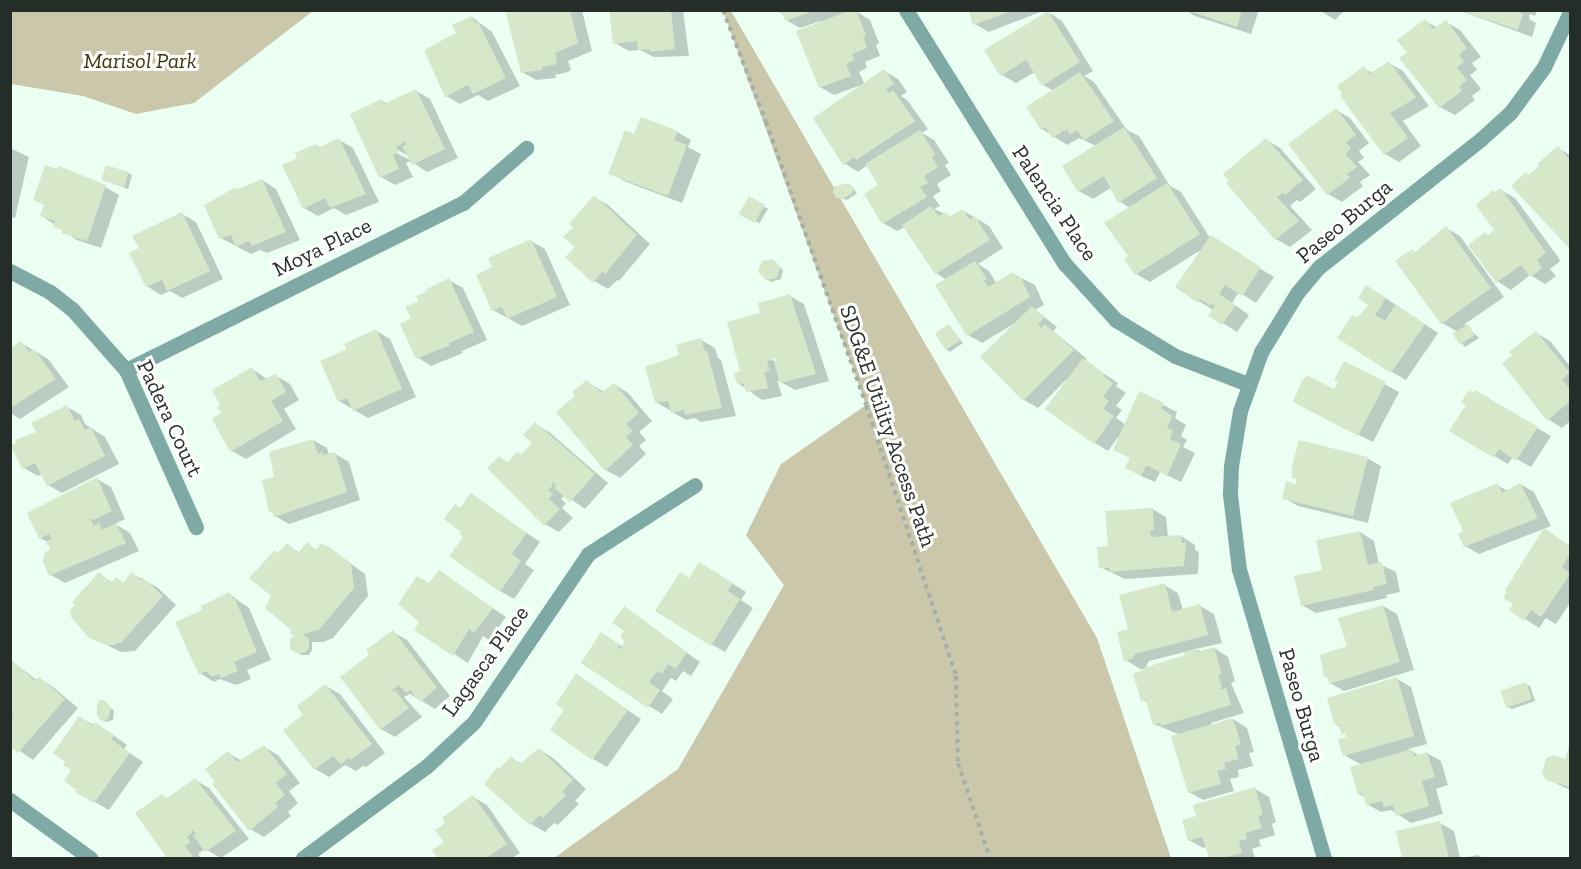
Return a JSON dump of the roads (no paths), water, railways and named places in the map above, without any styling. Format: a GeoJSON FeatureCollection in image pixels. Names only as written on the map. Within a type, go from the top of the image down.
{"type":"FeatureCollection","features":[{"type":"Feature","properties":{"kind":"street","name":"Palencia Place"},"geometry":{"type":"LineString","coordinates":[[906,10],[1065,264],[1116,320],[1175,356],[1248,384]]}},
{"type":"Feature","properties":{"kind":"street","name":"Paseo Burga"},"geometry":{"type":"LineString","coordinates":[[1324,858],[1239,570],[1232,522],[1231,466],[1238,420],[1248,384],[1277,322],[1319,267],[1481,139],[1510,113],[1544,67],[1570,12]]}},
{"type":"Feature","properties":{"kind":"street","name":"Moya Place"},"geometry":{"type":"LineString","coordinates":[[126,370],[463,203],[526,148]]}},
{"type":"Feature","properties":{"kind":"street","name":"Padera Court"},"geometry":{"type":"LineString","coordinates":[[10,271],[50,292],[72,309],[126,370],[196,527]]}},
{"type":"Feature","properties":{"kind":"street","name":"Lagasca Place"},"geometry":{"type":"LineString","coordinates":[[303,858],[427,766],[474,722],[588,554],[695,486]]}},
{"type":"Feature","properties":{"kind":"street"},"geometry":{"type":"LineString","coordinates":[[10,800],[90,858]]}},
{"type":"Feature","properties":{"kind":"park label","name":"Marisol Park"},"geometry":{"type":"Point","coordinates":[140,61]}}]}
